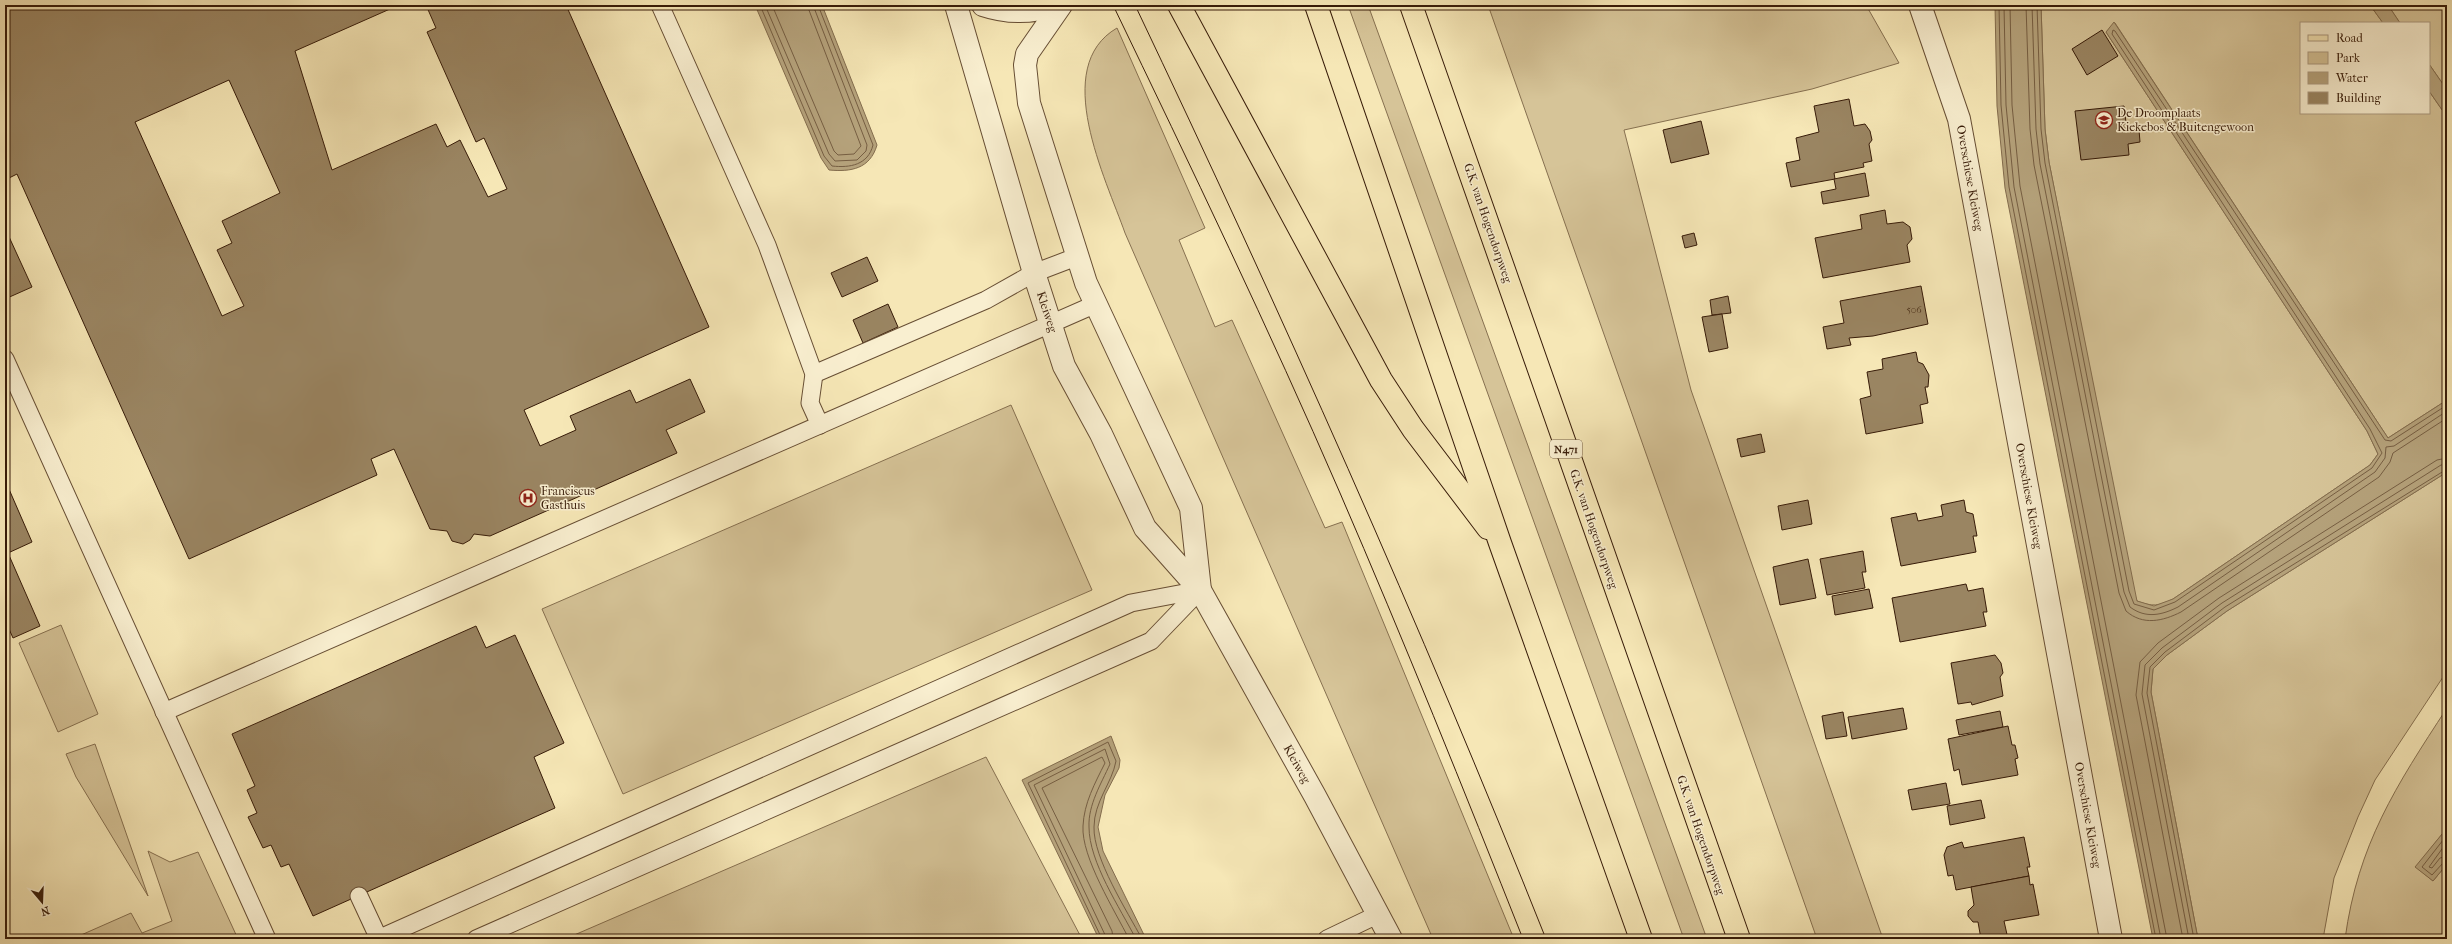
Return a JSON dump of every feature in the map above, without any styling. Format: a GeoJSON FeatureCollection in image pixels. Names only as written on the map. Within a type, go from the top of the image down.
{"type":"FeatureCollection","features":[{"type":"Feature","properties":{"kind":"main road"},"geometry":{"type":"LineString","coordinates":[[1180,5],[1381,380],[1413,429],[1500,543]]}},
{"type":"Feature","properties":{"kind":"main road"},"geometry":{"type":"LineString","coordinates":[[1316,5],[1500,543],[1642,939]]}},
{"type":"Feature","properties":{"kind":"main road","name":"G.K. van Hogendorpweg"},"geometry":{"type":"LineString","coordinates":[[1411,5],[1739,939]]}},
{"type":"Feature","properties":{"kind":"street","name":"Kleiweg"},"geometry":{"type":"LineString","coordinates":[[956,5],[1034,273],[1064,366],[1101,434],[1145,528],[1200,590],[1379,914],[1391,939]]}},
{"type":"Feature","properties":{"kind":"street"},"geometry":{"type":"LineString","coordinates":[[983,5],[998,10],[1036,11],[1056,5]]}},
{"type":"Feature","properties":{"kind":"street","name":"Kleiweg"},"geometry":{"type":"LineString","coordinates":[[1061,5],[1027,54],[1025,65],[1029,103],[1076,257],[1096,304],[1191,508],[1200,590]]}},
{"type":"Feature","properties":{"kind":"street","name":"Overschiese Kleiweg"},"geometry":{"type":"LineString","coordinates":[[1920,5],[1959,119],[2110,939]]}},
{"type":"Feature","properties":{"kind":"street","name":"Overschiese Kleiweg"},"geometry":{"type":"LineString","coordinates":[[1935,5],[1938,56]]}},
{"type":"Feature","properties":{"kind":"lane"},"geometry":{"type":"LineString","coordinates":[[660,5],[767,245],[814,374],[810,403],[820,425]]}},
{"type":"Feature","properties":{"kind":"lane"},"geometry":{"type":"LineString","coordinates":[[814,374],[986,300],[1034,273],[1076,257]]}},
{"type":"Feature","properties":{"kind":"lane"},"geometry":{"type":"LineString","coordinates":[[164,712],[1096,304]]}},
{"type":"Feature","properties":{"kind":"lane"},"geometry":{"type":"LineString","coordinates":[[5,359],[267,939]]}},
{"type":"Feature","properties":{"kind":"lane"},"geometry":{"type":"LineString","coordinates":[[359,896],[379,939],[1131,603],[1200,590]]}},
{"type":"Feature","properties":{"kind":"lane"},"geometry":{"type":"LineString","coordinates":[[476,939],[1151,641],[1200,590]]}},
{"type":"Feature","properties":{"kind":"lane"},"geometry":{"type":"LineString","coordinates":[[1328,939],[1379,914]]}},
{"type":"Feature","properties":{"kind":"green space"},"geometry":{"type":"Polygon","coordinates":[[[1348,5],[1368,5],[1707,939],[1684,939],[1348,5]]]}},
{"type":"Feature","properties":{"kind":"green space"},"geometry":{"type":"Polygon","coordinates":[[[1488,5],[1866,5],[1899,63],[1812,89],[1624,130],[1691,390],[1883,939],[1817,939],[1488,5]]]}},
{"type":"Feature","properties":{"kind":"green space"},"geometry":{"type":"Polygon","coordinates":[[[2041,5],[2370,5],[2382,22],[2300,22],[2300,114],[2430,114],[2430,92],[2447,117],[2447,400],[2388,438],[2115,23],[2106,32],[2367,431],[2378,454],[2370,465],[2173,599],[2164,603],[2151,605],[2137,601],[2133,591],[2049,162],[2045,129],[2041,5]]]}},
{"type":"Feature","properties":{"kind":"green space"},"geometry":{"type":"Polygon","coordinates":[[[2388,5],[2447,5],[2447,90],[2430,65],[2430,22],[2399,22],[2388,5]]]}},
{"type":"Feature","properties":{"kind":"green space"},"geometry":{"type":"Polygon","coordinates":[[[1117,28],[1205,228],[1179,240],[1215,327],[1232,320],[1325,528],[1342,522],[1514,939],[1433,939],[1125,233],[1096,155],[1089,125],[1085,96],[1087,69],[1097,46],[1117,28]]]}},
{"type":"Feature","properties":{"kind":"green space"},"geometry":{"type":"Polygon","coordinates":[[[1011,405],[1092,590],[623,794],[542,609],[1011,405]]]}},
{"type":"Feature","properties":{"kind":"green space"},"geometry":{"type":"Polygon","coordinates":[[[2447,472],[2447,671],[2375,780],[2358,817],[2334,878],[2323,939],[2198,939],[2151,692],[2153,669],[2167,655],[2227,611],[2447,472]]]}},
{"type":"Feature","properties":{"kind":"green space"},"geometry":{"type":"Polygon","coordinates":[[[61,625],[98,714],[58,732],[19,643],[61,625]]]}},
{"type":"Feature","properties":{"kind":"green space"},"geometry":{"type":"Polygon","coordinates":[[[2447,708],[2447,828],[2416,867],[2433,881],[2447,864],[2447,939],[2345,939],[2351,905],[2359,874],[2382,817],[2411,764],[2447,708]]]}},
{"type":"Feature","properties":{"kind":"green space"},"geometry":{"type":"Polygon","coordinates":[[[95,744],[148,896],[76,777],[66,754],[95,744]]]}},
{"type":"Feature","properties":{"kind":"green space"},"geometry":{"type":"Polygon","coordinates":[[[986,757],[1082,939],[565,939],[986,757]]]}},
{"type":"Feature","properties":{"kind":"green space"},"geometry":{"type":"Polygon","coordinates":[[[148,851],[170,862],[198,852],[238,939],[72,939],[131,913],[142,933],[172,921],[148,851]]]}},
{"type":"Feature","properties":{"kind":"water"},"geometry":{"type":"Polygon","coordinates":[[[755,5],[822,5],[877,145],[874,153],[865,164],[852,169],[829,170],[821,158],[755,5]]]}},
{"type":"Feature","properties":{"kind":"water"},"geometry":{"type":"Polygon","coordinates":[[[1995,5],[2041,5],[2045,129],[2049,162],[2137,601],[2154,606],[2173,599],[2370,465],[2378,454],[2367,431],[2106,32],[2114,22],[2388,438],[2447,400],[2447,472],[2227,611],[2167,655],[2153,669],[2151,692],[2198,939],[2153,939],[2005,188],[1997,106],[1995,5]]]}},
{"type":"Feature","properties":{"kind":"water"},"geometry":{"type":"Polygon","coordinates":[[[2370,5],[2388,5],[2399,22],[2382,22],[2370,5]]]}},
{"type":"Feature","properties":{"kind":"water"},"geometry":{"type":"Polygon","coordinates":[[[2430,65],[2447,90],[2447,117],[2430,92],[2430,65]]]}},
{"type":"Feature","properties":{"kind":"water"},"geometry":{"type":"Polygon","coordinates":[[[1111,736],[1120,760],[1119,768],[1105,795],[1098,827],[1103,851],[1146,939],[1099,939],[1022,780],[1111,736]]]}},
{"type":"Feature","properties":{"kind":"water"},"geometry":{"type":"Polygon","coordinates":[[[2447,828],[2447,864],[2433,881],[2415,867],[2447,828]]]}},
{"type":"Feature","properties":{"kind":"building"},"geometry":{"type":"Polygon","coordinates":[[[5,5],[399,5],[295,51],[332,170],[436,124],[447,147],[460,140],[488,197],[507,189],[484,138],[476,142],[427,32],[436,28],[426,5],[566,5],[709,327],[524,410],[540,446],[576,430],[570,416],[630,390],[636,403],[690,379],[705,412],[666,430],[677,453],[490,536],[474,534],[470,540],[463,544],[452,541],[447,531],[430,529],[394,449],[371,459],[377,475],[189,559],[17,174],[5,180],[5,5]],[[229,80],[135,122],[222,316],[244,306],[217,250],[232,243],[222,221],[280,193],[229,80]]]}},
{"type":"Feature","properties":{"kind":"building"},"geometry":{"type":"Polygon","coordinates":[[[2102,30],[2118,56],[2087,75],[2072,49],[2102,30]]]}},
{"type":"Feature","properties":{"kind":"building"},"geometry":{"type":"Polygon","coordinates":[[[1849,99],[1854,126],[1865,124],[1870,131],[1872,140],[1869,144],[1872,161],[1863,163],[1864,167],[1834,173],[1835,179],[1791,187],[1786,163],[1800,160],[1796,138],[1819,132],[1814,106],[1849,99]]]}},
{"type":"Feature","properties":{"kind":"building"},"geometry":{"type":"Polygon","coordinates":[[[2124,106],[2127,131],[2139,130],[2140,142],[2128,144],[2129,155],[2081,160],[2075,111],[2124,106]]]}},
{"type":"Feature","properties":{"kind":"building"},"geometry":{"type":"Polygon","coordinates":[[[1701,121],[1709,154],[1671,163],[1663,130],[1701,121]]]}},
{"type":"Feature","properties":{"kind":"building"},"geometry":{"type":"Polygon","coordinates":[[[1865,173],[1869,196],[1823,204],[1821,192],[1836,189],[1834,179],[1865,173]]]}},
{"type":"Feature","properties":{"kind":"building"},"geometry":{"type":"Polygon","coordinates":[[[1885,210],[1887,224],[1903,222],[1910,227],[1912,239],[1907,245],[1910,262],[1823,278],[1815,238],[1862,229],[1860,215],[1885,210]]]}},
{"type":"Feature","properties":{"kind":"building"},"geometry":{"type":"Polygon","coordinates":[[[5,228],[32,287],[5,299],[5,228]]]}},
{"type":"Feature","properties":{"kind":"building"},"geometry":{"type":"Polygon","coordinates":[[[1694,233],[1697,245],[1685,248],[1682,236],[1694,233]]]}},
{"type":"Feature","properties":{"kind":"building"},"geometry":{"type":"Polygon","coordinates":[[[867,257],[878,281],[842,297],[831,273],[867,257]]]}},
{"type":"Feature","properties":{"kind":"building"},"geometry":{"type":"Polygon","coordinates":[[[1921,286],[1928,324],[1873,336],[1849,338],[1851,345],[1827,349],[1823,327],[1844,323],[1840,301],[1921,286]]]}},
{"type":"Feature","properties":{"kind":"building"},"geometry":{"type":"Polygon","coordinates":[[[1728,296],[1731,313],[1712,315],[1710,300],[1728,296]]]}},
{"type":"Feature","properties":{"kind":"building"},"geometry":{"type":"Polygon","coordinates":[[[888,304],[898,327],[863,343],[853,320],[888,304]]]}},
{"type":"Feature","properties":{"kind":"building"},"geometry":{"type":"Polygon","coordinates":[[[1722,314],[1728,348],[1709,352],[1702,317],[1722,314]]]}},
{"type":"Feature","properties":{"kind":"building"},"geometry":{"type":"Polygon","coordinates":[[[1916,352],[1918,362],[1923,364],[1929,375],[1928,387],[1925,387],[1928,403],[1920,405],[1923,423],[1866,434],[1860,399],[1871,396],[1867,372],[1883,369],[1882,359],[1916,352]]]}},
{"type":"Feature","properties":{"kind":"building"},"geometry":{"type":"Polygon","coordinates":[[[1761,434],[1765,452],[1741,457],[1737,439],[1761,434]]]}},
{"type":"Feature","properties":{"kind":"building"},"geometry":{"type":"Polygon","coordinates":[[[5,480],[32,542],[8,553],[40,626],[13,638],[5,620],[5,480]]]}},
{"type":"Feature","properties":{"kind":"building"},"geometry":{"type":"Polygon","coordinates":[[[1808,500],[1812,524],[1782,530],[1778,506],[1808,500]]]}},
{"type":"Feature","properties":{"kind":"building"},"geometry":{"type":"Polygon","coordinates":[[[1964,500],[1966,512],[1973,514],[1977,536],[1973,536],[1976,552],[1901,566],[1891,518],[1916,513],[1918,521],[1943,516],[1941,505],[1964,500]]]}},
{"type":"Feature","properties":{"kind":"building"},"geometry":{"type":"Polygon","coordinates":[[[1863,551],[1866,572],[1862,572],[1865,588],[1827,595],[1820,559],[1863,551]]]}},
{"type":"Feature","properties":{"kind":"building"},"geometry":{"type":"Polygon","coordinates":[[[1808,559],[1816,598],[1780,605],[1773,567],[1808,559]]]}},
{"type":"Feature","properties":{"kind":"building"},"geometry":{"type":"Polygon","coordinates":[[[1966,584],[1968,591],[1983,588],[1987,612],[1983,612],[1986,626],[1900,642],[1892,598],[1966,584]]]}},
{"type":"Feature","properties":{"kind":"building"},"geometry":{"type":"Polygon","coordinates":[[[1869,589],[1873,608],[1835,615],[1832,596],[1869,589]]]}},
{"type":"Feature","properties":{"kind":"building"},"geometry":{"type":"Polygon","coordinates":[[[476,626],[486,648],[515,635],[564,743],[534,757],[555,808],[313,916],[289,864],[281,867],[271,845],[263,848],[248,817],[257,813],[247,790],[255,786],[232,734],[476,626]]]}},
{"type":"Feature","properties":{"kind":"building"},"geometry":{"type":"Polygon","coordinates":[[[1995,655],[2001,663],[2003,673],[2000,677],[2003,696],[1972,705],[1971,702],[1958,704],[1951,663],[1995,655]]]}},
{"type":"Feature","properties":{"kind":"building"},"geometry":{"type":"Polygon","coordinates":[[[1903,708],[1907,729],[1852,739],[1848,717],[1903,708]]]}},
{"type":"Feature","properties":{"kind":"building"},"geometry":{"type":"Polygon","coordinates":[[[2000,711],[2003,727],[1959,735],[1956,720],[2000,711]]]}},
{"type":"Feature","properties":{"kind":"building"},"geometry":{"type":"Polygon","coordinates":[[[1843,712],[1847,736],[1826,739],[1822,716],[1843,712]]]}},
{"type":"Feature","properties":{"kind":"building"},"geometry":{"type":"Polygon","coordinates":[[[2008,726],[2012,745],[2015,745],[2018,758],[2015,759],[2018,775],[1962,785],[1959,769],[1954,771],[1948,739],[2008,726]]]}},
{"type":"Feature","properties":{"kind":"building"},"geometry":{"type":"Polygon","coordinates":[[[1946,783],[1950,804],[1912,810],[1908,790],[1946,783]]]}},
{"type":"Feature","properties":{"kind":"building"},"geometry":{"type":"Polygon","coordinates":[[[1981,800],[1985,818],[1950,825],[1947,806],[1981,800]]]}},
{"type":"Feature","properties":{"kind":"building"},"geometry":{"type":"Polygon","coordinates":[[[2024,837],[2030,867],[2027,867],[2029,876],[1956,890],[1953,875],[1948,876],[1944,855],[1947,847],[1962,842],[1964,848],[2024,837]]]}},
{"type":"Feature","properties":{"kind":"building"},"geometry":{"type":"Polygon","coordinates":[[[2029,876],[2030,885],[2033,884],[2039,915],[2004,921],[2008,939],[1981,939],[1978,922],[1973,922],[1968,916],[1968,911],[1974,905],[1971,887],[2029,876]]]}},
{"type":"Feature","properties":{"kind":"tram line"},"geometry":{"type":"LineString","coordinates":[[1113,5],[1286,370],[1364,549],[1456,771],[1523,939]]}},
{"type":"Feature","properties":{"kind":"tram line"},"geometry":{"type":"LineString","coordinates":[[1135,5],[1243,236],[1348,469],[1449,703],[1546,939]]}},
{"type":"Feature","properties":{"kind":"place","name":"De Droomplaats Kiekebos & Buitengewoon"},"geometry":{"type":"Point","coordinates":[2104,120]}},
{"type":"Feature","properties":{"kind":"place","name":"Franciscus Gasthuis"},"geometry":{"type":"Point","coordinates":[528,498]}}]}
